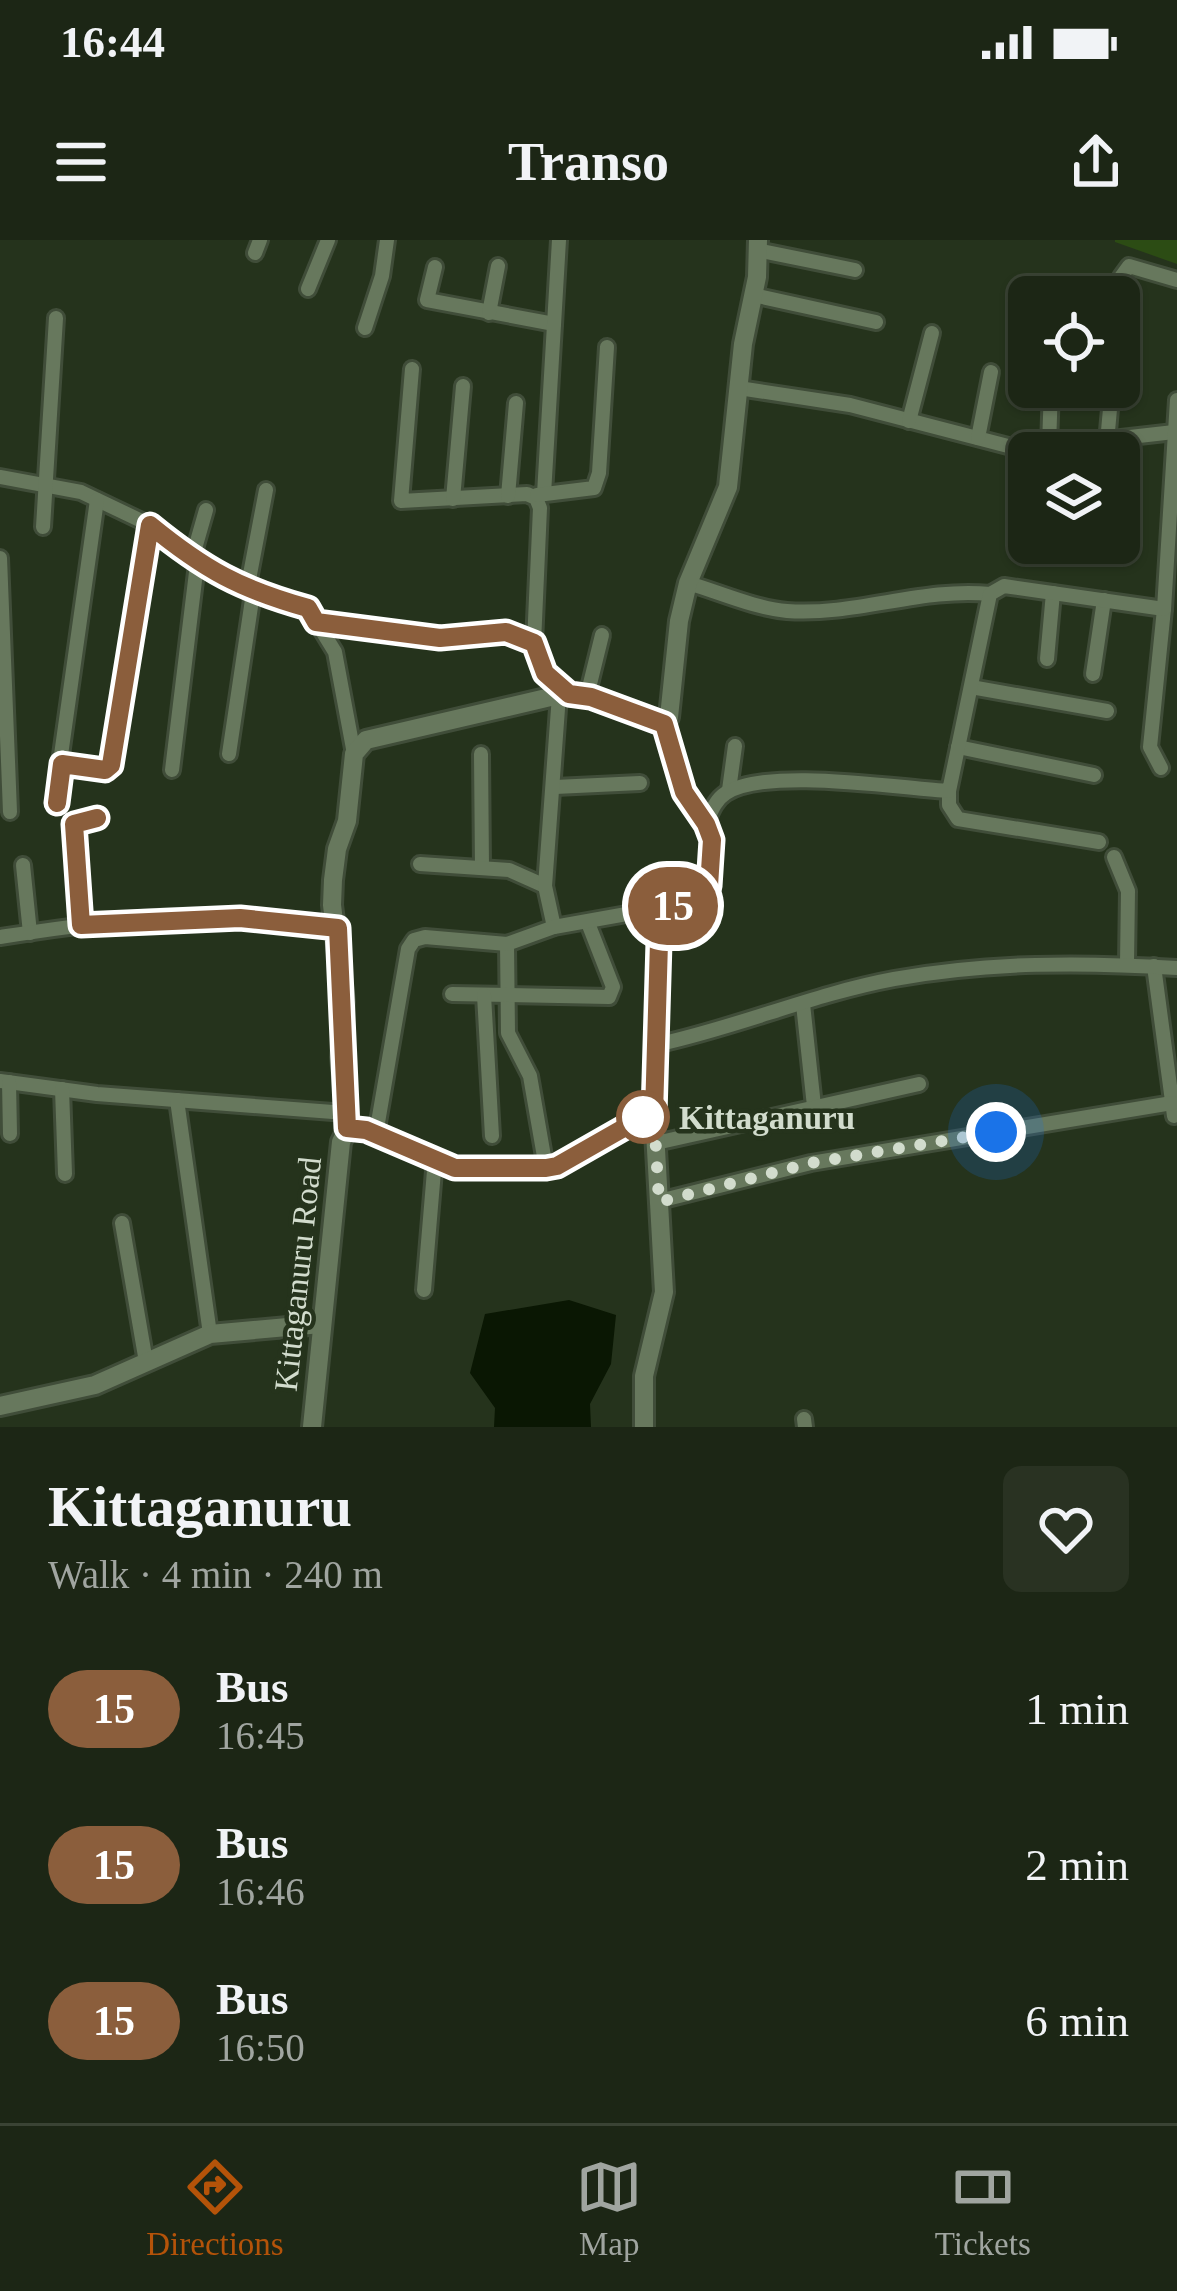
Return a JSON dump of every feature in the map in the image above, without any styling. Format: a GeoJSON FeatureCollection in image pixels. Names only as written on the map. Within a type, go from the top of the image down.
{"type":"FeatureCollection","features":[{"type":"Feature","properties":{"kind":"street"},"geometry":{"type":"LineString","coordinates":[[308,289],[328,240]]}},
{"type":"Feature","properties":{"kind":"street"},"geometry":{"type":"LineString","coordinates":[[365,328],[382,275],[387,240]]}},
{"type":"Feature","properties":{"kind":"street"},"geometry":{"type":"LineString","coordinates":[[559,240],[538,494],[534,643],[545,673],[572,695],[664,724]]}},
{"type":"Feature","properties":{"kind":"street"},"geometry":{"type":"LineString","coordinates":[[376,1135],[408,949],[414,940],[507,944],[554,927],[697,901],[709,886],[712,840],[684,792],[664,724],[688,583],[728,487],[758,245],[855,270]]}},
{"type":"Feature","properties":{"kind":"street"},"geometry":{"type":"LineString","coordinates":[[489,313],[498,266]]}},
{"type":"Feature","properties":{"kind":"street"},"geometry":{"type":"LineString","coordinates":[[1122,276],[1130,266],[1177,280]]}},
{"type":"Feature","properties":{"kind":"street"},"geometry":{"type":"LineString","coordinates":[[435,267],[427,300],[554,324]]}},
{"type":"Feature","properties":{"kind":"street"},"geometry":{"type":"LineString","coordinates":[[753,295],[876,322]]}},
{"type":"Feature","properties":{"kind":"street"},"geometry":{"type":"LineString","coordinates":[[44,527],[56,318]]}},
{"type":"Feature","properties":{"kind":"street"},"geometry":{"type":"LineString","coordinates":[[909,421],[932,333]]}},
{"type":"Feature","properties":{"kind":"street"},"geometry":{"type":"LineString","coordinates":[[412,369],[401,501],[594,488],[599,473],[607,347]]}},
{"type":"Feature","properties":{"kind":"street"},"geometry":{"type":"LineString","coordinates":[[978,439],[991,372]]}},
{"type":"Feature","properties":{"kind":"street"},"geometry":{"type":"LineString","coordinates":[[453,499],[463,386]]}},
{"type":"Feature","properties":{"kind":"street"},"geometry":{"type":"LineString","coordinates":[[739,388],[838,403],[1008,446]]}},
{"type":"Feature","properties":{"kind":"street"},"geometry":{"type":"LineString","coordinates":[[1161,768],[1150,747],[1177,400]]}},
{"type":"Feature","properties":{"kind":"street"},"geometry":{"type":"LineString","coordinates":[[508,496],[516,403]]}},
{"type":"Feature","properties":{"kind":"street"},"geometry":{"type":"LineString","coordinates":[[1140,439],[1174,432]]}},
{"type":"Feature","properties":{"kind":"street"},"geometry":{"type":"LineString","coordinates":[[0,477],[81,491],[150,525],[195,562],[250,591],[308,608],[334,652],[354,754]]}},
{"type":"Feature","properties":{"kind":"street"},"geometry":{"type":"LineString","coordinates":[[229,754],[266,490]]}},
{"type":"Feature","properties":{"kind":"street"},"geometry":{"type":"LineString","coordinates":[[57,803],[97,500]]}},
{"type":"Feature","properties":{"kind":"street"},"geometry":{"type":"LineString","coordinates":[[172,770],[195,562],[206,510]]}},
{"type":"Feature","properties":{"kind":"street"},"geometry":{"type":"LineString","coordinates":[[62,764],[105,770],[111,765],[150,525]]}},
{"type":"Feature","properties":{"kind":"street"},"geometry":{"type":"LineString","coordinates":[[0,558],[10,812]]}},
{"type":"Feature","properties":{"kind":"street"},"geometry":{"type":"LineString","coordinates":[[688,583],[793,611],[891,604],[953,591],[991,594],[1004,586],[1164,609]]}},
{"type":"Feature","properties":{"kind":"street"},"geometry":{"type":"LineString","coordinates":[[1047,659],[1052,593]]}},
{"type":"Feature","properties":{"kind":"street"},"geometry":{"type":"LineString","coordinates":[[991,594],[949,805],[958,819],[1100,842]]}},
{"type":"Feature","properties":{"kind":"street"},"geometry":{"type":"LineString","coordinates":[[1093,674],[1104,600]]}},
{"type":"Feature","properties":{"kind":"street"},"geometry":{"type":"LineString","coordinates":[[316,622],[440,638],[506,632],[534,643]]}},
{"type":"Feature","properties":{"kind":"street"},"geometry":{"type":"LineString","coordinates":[[554,927],[545,886],[555,787],[572,695],[602,635]]}},
{"type":"Feature","properties":{"kind":"street"},"geometry":{"type":"LineString","coordinates":[[971,687],[1107,711]]}},
{"type":"Feature","properties":{"kind":"street"},"geometry":{"type":"LineString","coordinates":[[354,754],[366,740],[572,695]]}},
{"type":"Feature","properties":{"kind":"street"},"geometry":{"type":"LineString","coordinates":[[729,790],[735,746]]}},
{"type":"Feature","properties":{"kind":"street"},"geometry":{"type":"LineString","coordinates":[[958,747],[1094,775]]}},
{"type":"Feature","properties":{"kind":"street","name":"Kittaganuru Road"},"geometry":{"type":"LineString","coordinates":[[312,1427],[340,1142],[346,1121],[341,1057],[344,1003],[332,905],[354,754]]}},
{"type":"Feature","properties":{"kind":"street"},"geometry":{"type":"LineString","coordinates":[[481,754],[482,867]]}},
{"type":"Feature","properties":{"kind":"street"},"geometry":{"type":"LineString","coordinates":[[706,824],[716,801],[729,790],[778,779],[949,791]]}},
{"type":"Feature","properties":{"kind":"street"},"geometry":{"type":"LineString","coordinates":[[555,787],[640,784]]}},
{"type":"Feature","properties":{"kind":"street"},"geometry":{"type":"LineString","coordinates":[[81,925],[74,824],[97,818]]}},
{"type":"Feature","properties":{"kind":"street"},"geometry":{"type":"LineString","coordinates":[[1114,856],[1128,891],[1126,963]]}},
{"type":"Feature","properties":{"kind":"street"},"geometry":{"type":"LineString","coordinates":[[420,864],[509,871],[545,886]]}},
{"type":"Feature","properties":{"kind":"street"},"geometry":{"type":"LineString","coordinates":[[23,865],[30,932]]}},
{"type":"Feature","properties":{"kind":"street"},"geometry":{"type":"LineString","coordinates":[[644,1427],[644,1376],[664,1292],[654,1114],[660,908]]}},
{"type":"Feature","properties":{"kind":"street"},"geometry":{"type":"LineString","coordinates":[[0,937],[81,925],[240,918],[338,928]]}},
{"type":"Feature","properties":{"kind":"street"},"geometry":{"type":"LineString","coordinates":[[452,994],[612,995],[588,923]]}},
{"type":"Feature","properties":{"kind":"street"},"geometry":{"type":"LineString","coordinates":[[507,944],[508,1033],[530,1076],[546,1168]]}},
{"type":"Feature","properties":{"kind":"street"},"geometry":{"type":"LineString","coordinates":[[656,1045],[912,977],[1012,966],[1126,963],[1177,968]]}},
{"type":"Feature","properties":{"kind":"street"},"geometry":{"type":"LineString","coordinates":[[659,1202],[811,1163],[1173,1109],[1154,967]]}},
{"type":"Feature","properties":{"kind":"street"},"geometry":{"type":"LineString","coordinates":[[484,995],[492,1136]]}},
{"type":"Feature","properties":{"kind":"street"},"geometry":{"type":"LineString","coordinates":[[803,1004],[814,1106]]}},
{"type":"Feature","properties":{"kind":"street"},"geometry":{"type":"LineString","coordinates":[[10,1135],[4,1082],[346,1121],[455,1168],[557,1166],[654,1114]]}},
{"type":"Feature","properties":{"kind":"street"},"geometry":{"type":"LineString","coordinates":[[656,1144],[919,1084]]}},
{"type":"Feature","properties":{"kind":"street"},"geometry":{"type":"LineString","coordinates":[[62,1089],[65,1174]]}},
{"type":"Feature","properties":{"kind":"street"},"geometry":{"type":"LineString","coordinates":[[177,1100],[210,1334]]}},
{"type":"Feature","properties":{"kind":"street"},"geometry":{"type":"LineString","coordinates":[[424,1290],[435,1160]]}},
{"type":"Feature","properties":{"kind":"street"},"geometry":{"type":"LineString","coordinates":[[122,1223],[146,1362]]}},
{"type":"Feature","properties":{"kind":"street"},"geometry":{"type":"LineString","coordinates":[[0,1406],[95,1385],[210,1334],[321,1324]]}},
{"type":"Feature","properties":{"kind":"green space"},"geometry":{"type":"Polygon","coordinates":[[[1177,240],[1177,264],[1115,242],[1177,240]]]}},
{"type":"Feature","properties":{"kind":"shaded area"},"geometry":{"type":"Polygon","coordinates":[[[569,1300],[616,1315],[611,1364],[590,1404],[591,1427],[494,1427],[495,1408],[470,1373],[485,1314],[569,1300]]]}},
{"type":"Feature","properties":{"kind":"bus line","name":"15"},"geometry":{"type":"LineString","coordinates":[[57,803],[62,764],[105,770],[111,765],[150,525],[197,564],[253,593],[308,608],[316,622],[440,638],[506,632],[534,643],[545,673],[569,694],[591,697],[664,724],[684,792],[712,840],[709,886],[697,901],[660,908],[654,1114],[546,1168],[455,1168],[366,1130],[347,1128],[338,928],[240,918],[81,925],[73,829],[79,820],[97,818]]}},
{"type":"Feature","properties":{"kind":"place","name":"Kittaganuru"},"geometry":{"type":"Point","coordinates":[643,1117]}},
{"type":"Feature","properties":{"kind":"route"},"geometry":{"type":"LineString","coordinates":[[643,1117],[654,1114],[659,1202],[811,1163],[996,1132]]}}]}
